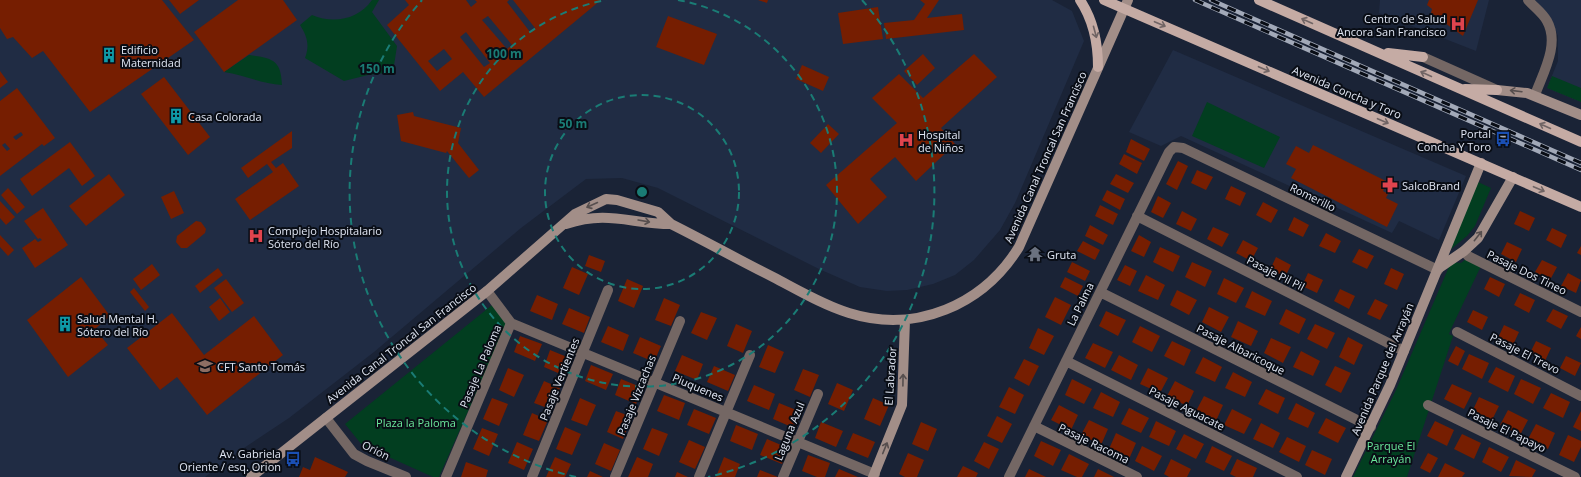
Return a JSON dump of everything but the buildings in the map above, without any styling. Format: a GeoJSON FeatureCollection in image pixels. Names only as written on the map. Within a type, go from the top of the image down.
{"type":"FeatureCollection","features":[{"type":"Feature","properties":{"kind":"main road"},"geometry":{"type":"LineString","coordinates":[[1080,0],[1088,13],[1096,34],[1098,67]]}},
{"type":"Feature","properties":{"kind":"main road","name":"Avenida Concha y Toro"},"geometry":{"type":"LineString","coordinates":[[1104,0],[1126,4],[1581,207]]}},
{"type":"Feature","properties":{"kind":"main road"},"geometry":{"type":"LineString","coordinates":[[1258,0],[1581,142]]}},
{"type":"Feature","properties":{"kind":"main road","name":"Avenida Canal Troncal San Francisco"},"geometry":{"type":"LineString","coordinates":[[251,477],[487,291],[575,214],[606,199],[642,206],[658,212],[671,224],[835,308],[866,318],[905,320],[935,314],[965,301],[991,282],[1011,260],[1026,234],[1126,4]]}},
{"type":"Feature","properties":{"kind":"main road"},"geometry":{"type":"LineString","coordinates":[[1378,52],[1423,57]]}},
{"type":"Feature","properties":{"kind":"main road"},"geometry":{"type":"LineString","coordinates":[[1457,88],[1517,91],[1535,95],[1581,115]]}},
{"type":"Feature","properties":{"kind":"main road","name":"Avenida Parque del Arrayán"},"geometry":{"type":"LineString","coordinates":[[1346,477],[1371,427],[1404,351],[1481,163]]}},
{"type":"Feature","properties":{"kind":"main road","name":"Avenida Parque del Arrayán"},"geometry":{"type":"LineString","coordinates":[[1438,270],[1449,260],[1464,251],[1482,233],[1513,177]]}},
{"type":"Feature","properties":{"kind":"main road","name":"Avenida Canal Troncal San Francisco"},"geometry":{"type":"LineString","coordinates":[[563,225],[588,217],[602,216],[657,224],[671,224]]}},
{"type":"Feature","properties":{"kind":"main road","name":"El Labrador"},"geometry":{"type":"LineString","coordinates":[[874,475],[902,405],[905,320]]}},
{"type":"Feature","properties":{"kind":"street"},"geometry":{"type":"LineString","coordinates":[[1528,0],[1544,16],[1551,30],[1552,38],[1550,55],[1535,95]]}},
{"type":"Feature","properties":{"kind":"street"},"geometry":{"type":"LineString","coordinates":[[1423,57],[1497,90]]}},
{"type":"Feature","properties":{"kind":"street"},"geometry":{"type":"LineString","coordinates":[[1457,88],[1460,73]]}},
{"type":"Feature","properties":{"kind":"street","name":"La Palma"},"geometry":{"type":"LineString","coordinates":[[1009,477],[1038,428],[1066,361],[1169,152],[1177,146]]}},
{"type":"Feature","properties":{"kind":"street","name":"Romerillo"},"geometry":{"type":"LineString","coordinates":[[1177,146],[1438,270]]}},
{"type":"Feature","properties":{"kind":"street","name":"Pasaje Pil Pil"},"geometry":{"type":"LineString","coordinates":[[1138,216],[1404,351]]}},
{"type":"Feature","properties":{"kind":"street","name":"Pasaje Dos Tineo"},"geometry":{"type":"LineString","coordinates":[[1464,251],[1468,256],[1581,312]]}},
{"type":"Feature","properties":{"kind":"street","name":"Pasaje Vertientes"},"geometry":{"type":"LineString","coordinates":[[532,477],[608,290]]}},
{"type":"Feature","properties":{"kind":"street","name":"Pasaje La Paloma"},"geometry":{"type":"LineString","coordinates":[[446,477],[511,323],[487,291]]}},
{"type":"Feature","properties":{"kind":"street","name":"Pasaje Albaricoque"},"geometry":{"type":"LineString","coordinates":[[1100,292],[1371,427]]}},
{"type":"Feature","properties":{"kind":"street","name":"Pasaje Vizcachas"},"geometry":{"type":"LineString","coordinates":[[615,477],[680,321]]}},
{"type":"Feature","properties":{"kind":"street","name":"Piuquenes"},"geometry":{"type":"LineString","coordinates":[[511,323],[874,475]]}},
{"type":"Feature","properties":{"kind":"street","name":"Pasaje El Trevo"},"geometry":{"type":"LineString","coordinates":[[1458,332],[1581,396]]}},
{"type":"Feature","properties":{"kind":"street"},"geometry":{"type":"LineString","coordinates":[[700,477],[750,355]]}},
{"type":"Feature","properties":{"kind":"street","name":"Pasaje Aguacate"},"geometry":{"type":"LineString","coordinates":[[1066,361],[1297,477]]}},
{"type":"Feature","properties":{"kind":"street","name":"Laguna Azul"},"geometry":{"type":"LineString","coordinates":[[784,477],[818,394]]}},
{"type":"Feature","properties":{"kind":"street","name":"Pasaje El Papayo"},"geometry":{"type":"LineString","coordinates":[[1428,405],[1575,477]]}},
{"type":"Feature","properties":{"kind":"street","name":"Orión"},"geometry":{"type":"LineString","coordinates":[[326,418],[354,454],[406,477]]}},
{"type":"Feature","properties":{"kind":"street","name":"Pasaje Racoma"},"geometry":{"type":"LineString","coordinates":[[1038,428],[1137,477]]}},
{"type":"Feature","properties":{"kind":"shaded area","name":"Complejo Hospitalario Sótero del Río"},"geometry":{"type":"Polygon","coordinates":[[[0,0],[1052,0],[1072,11],[1084,41],[1015,203],[1000,230],[974,260],[955,275],[933,284],[907,290],[887,291],[860,287],[819,269],[658,188],[622,178],[586,179],[521,228],[374,352],[289,418],[232,456],[205,477],[0,477],[0,0]]]}},
{"type":"Feature","properties":{"kind":"shaded area"},"geometry":{"type":"Polygon","coordinates":[[[1380,0],[1489,0],[1476,51],[1379,13],[1380,0]]]}},
{"type":"Feature","properties":{"kind":"shaded area"},"geometry":{"type":"Polygon","coordinates":[[[1533,0],[1581,0],[1581,102],[1547,88],[1558,61],[1558,36],[1550,17],[1533,0]]]}},
{"type":"Feature","properties":{"kind":"shaded area"},"geometry":{"type":"Polygon","coordinates":[[[1173,50],[1466,176],[1439,240],[1399,221],[1392,233],[1181,136],[1161,146],[1129,132],[1173,50]]]}},
{"type":"Feature","properties":{"kind":"green space"},"geometry":{"type":"Polygon","coordinates":[[[372,0],[379,0],[372,12],[397,46],[393,72],[368,75],[344,81],[305,58],[307,53],[307,41],[300,25],[312,15],[328,19],[352,16],[360,12],[372,0]]]}},
{"type":"Feature","properties":{"kind":"green space"},"geometry":{"type":"Polygon","coordinates":[[[249,55],[264,57],[274,62],[280,70],[282,85],[267,83],[224,72],[249,55]]]}},
{"type":"Feature","properties":{"kind":"green space"},"geometry":{"type":"Polygon","coordinates":[[[1552,76],[1581,88],[1581,102],[1547,88],[1552,76]]]}},
{"type":"Feature","properties":{"kind":"green space"},"geometry":{"type":"Polygon","coordinates":[[[1207,102],[1280,137],[1264,168],[1192,136],[1207,102]]]}},
{"type":"Feature","properties":{"kind":"green space"},"geometry":{"type":"Polygon","coordinates":[[[1478,182],[1491,188],[1475,226],[1467,236],[1450,250],[1478,182]]]}},
{"type":"Feature","properties":{"kind":"green space","name":"Parque El Arrayán"},"geometry":{"type":"Polygon","coordinates":[[[1467,258],[1481,266],[1449,334],[1453,336],[1407,477],[1353,477],[1396,390],[1451,262],[1461,263],[1467,258]]]}},
{"type":"Feature","properties":{"kind":"green space","name":"Plaza la Paloma"},"geometry":{"type":"Polygon","coordinates":[[[492,305],[507,323],[439,477],[433,477],[362,445],[345,424],[492,305]]]}},
{"type":"Feature","properties":{"kind":"railway"},"geometry":{"type":"LineString","coordinates":[[1195,0],[1581,170]]}},
{"type":"Feature","properties":{"kind":"railway"},"geometry":{"type":"LineString","coordinates":[[1211,0],[1581,163]]}},
{"type":"Feature","properties":{"kind":"place","name":"Centro de Salud Ancora San Francisco"},"geometry":{"type":"Point","coordinates":[1458,24]}},
{"type":"Feature","properties":{"kind":"place","name":"Edificio Maternidad"},"geometry":{"type":"Point","coordinates":[109,55]}},
{"type":"Feature","properties":{"kind":"place","name":"Casa Colorada"},"geometry":{"type":"Point","coordinates":[176,116]}},
{"type":"Feature","properties":{"kind":"place","name":"Portal Concha Y Toro"},"geometry":{"type":"Point","coordinates":[1503,139]}},
{"type":"Feature","properties":{"kind":"place","name":"Hospital de Niños"},"geometry":{"type":"Point","coordinates":[906,140]}},
{"type":"Feature","properties":{"kind":"place","name":"SalcoBrand"},"geometry":{"type":"Point","coordinates":[1390,185]}},
{"type":"Feature","properties":{"kind":"place","name":"Complejo Hospitalario Sótero del Río"},"geometry":{"type":"Point","coordinates":[256,236]}},
{"type":"Feature","properties":{"kind":"place","name":"Gruta"},"geometry":{"type":"Point","coordinates":[1035,254]}},
{"type":"Feature","properties":{"kind":"place","name":"Salud Mental H. Sótero del Río"},"geometry":{"type":"Point","coordinates":[65,324]}},
{"type":"Feature","properties":{"kind":"place","name":"CFT Santo Tomás"},"geometry":{"type":"Point","coordinates":[205,366]}},
{"type":"Feature","properties":{"kind":"place","name":"Av. Gabriela Oriente / esq. Orion"},"geometry":{"type":"Point","coordinates":[293,459]}}]}
